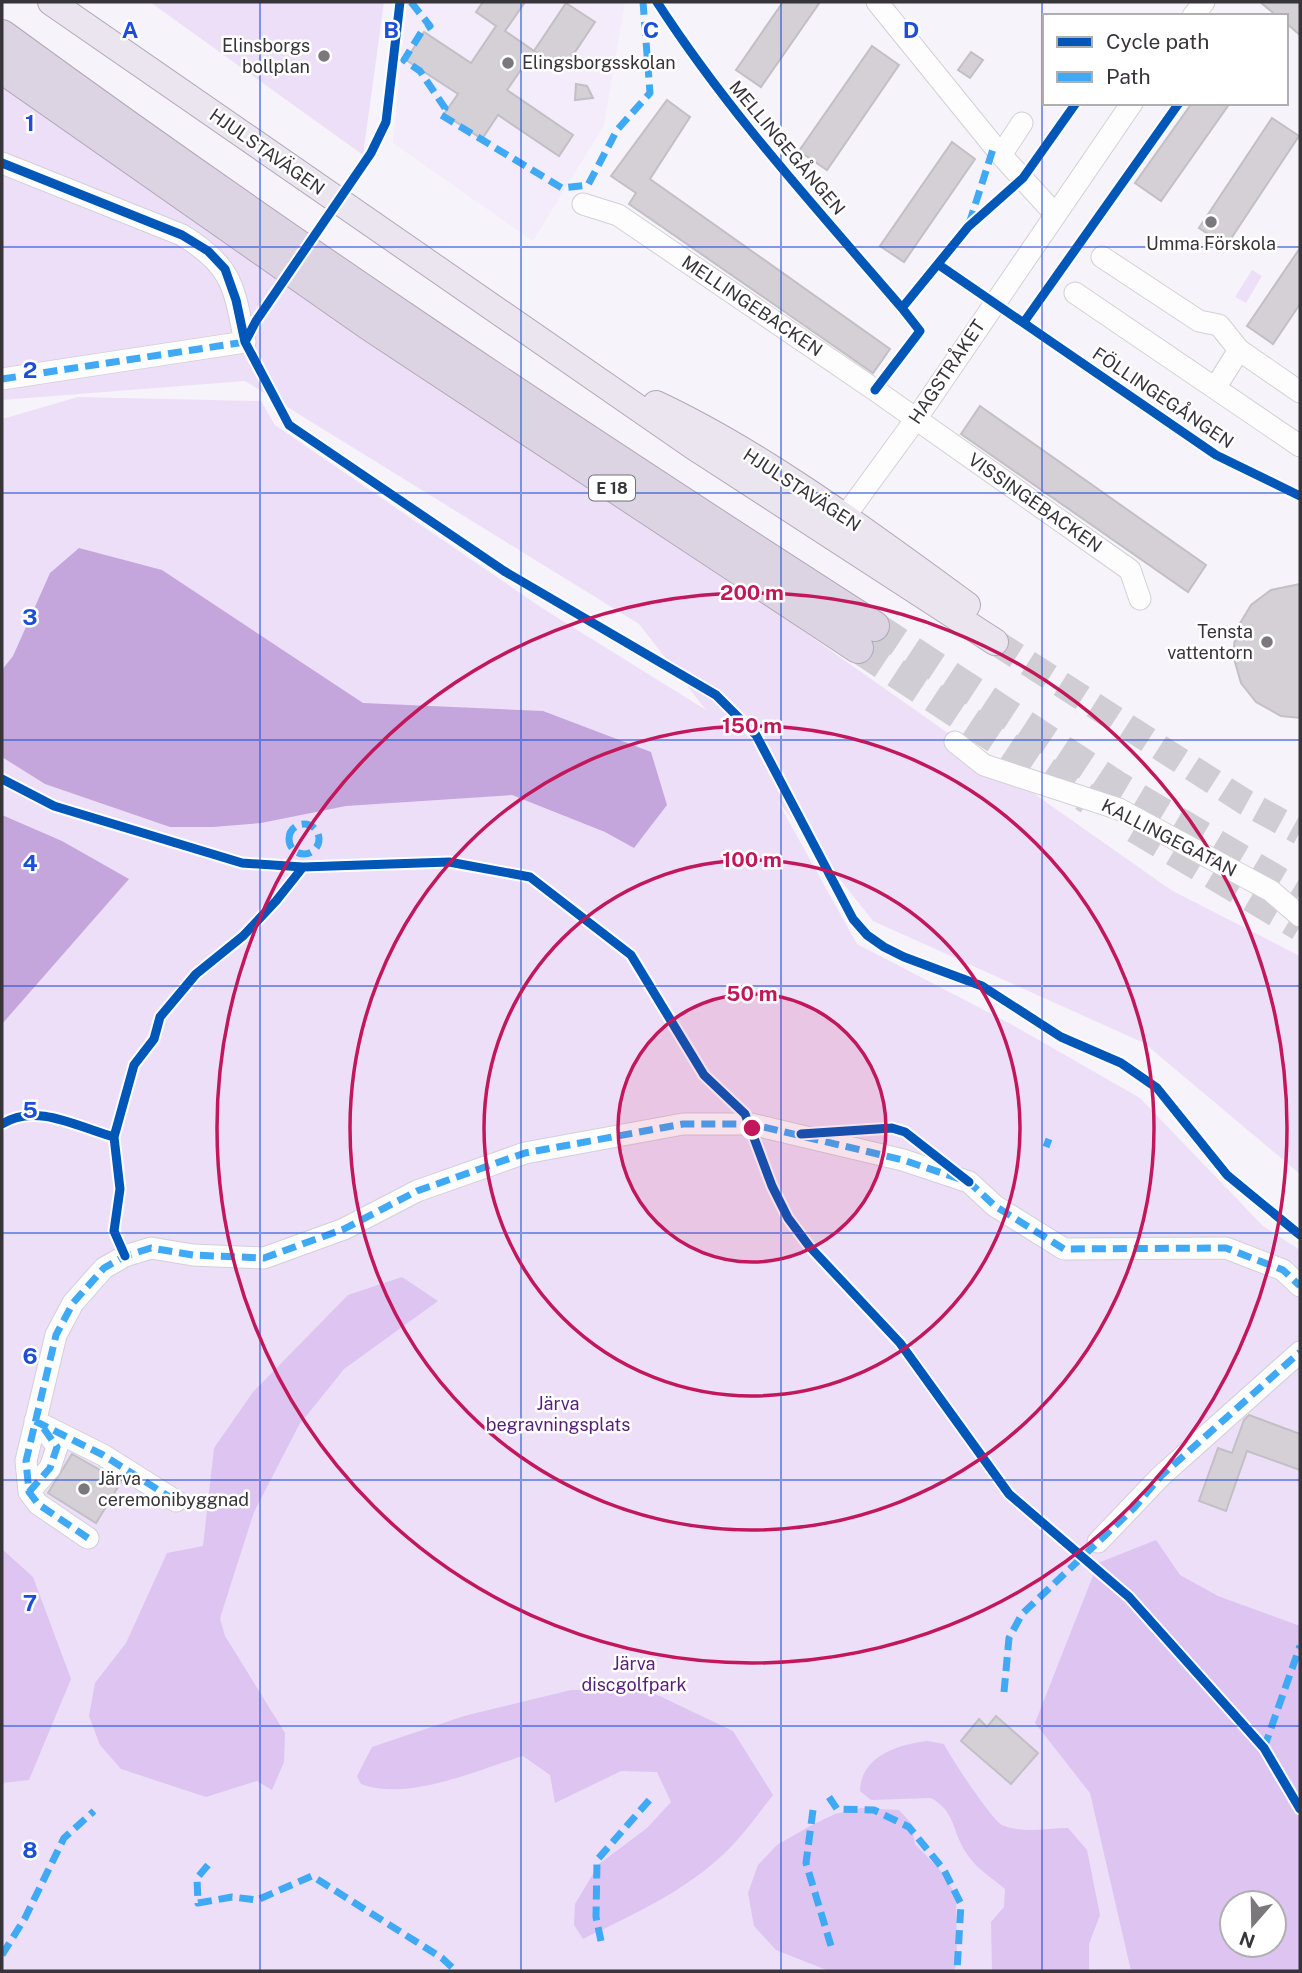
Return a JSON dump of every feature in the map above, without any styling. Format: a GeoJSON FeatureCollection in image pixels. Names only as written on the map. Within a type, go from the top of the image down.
{"type":"FeatureCollection","features":[{"type":"Feature","properties":{"kind":"highway","name":"E 18"},"geometry":{"type":"LineString","coordinates":[[2,35],[140,135],[377,314]]}},
{"type":"Feature","properties":{"kind":"highway","name":"E 18"},"geometry":{"type":"LineString","coordinates":[[2,68],[866,637]]}},
{"type":"Feature","properties":{"kind":"main road","name":"HJULSTAVÄGEN"},"geometry":{"type":"LineString","coordinates":[[51,2],[693,446],[838,526],[999,636]]}},
{"type":"Feature","properties":{"kind":"street"},"geometry":{"type":"LineString","coordinates":[[877,2],[1001,155],[1054,214]]}},
{"type":"Feature","properties":{"kind":"street","name":"HAGSTRÅKET"},"geometry":{"type":"LineString","coordinates":[[838,526],[916,419],[1131,105]]}},
{"type":"Feature","properties":{"kind":"street"},"geometry":{"type":"LineString","coordinates":[[1001,155],[1022,123]]}},
{"type":"Feature","properties":{"kind":"street"},"geometry":{"type":"LineString","coordinates":[[2,163],[182,235],[208,251],[225,269],[236,300],[245,342],[2,379]]}},
{"type":"Feature","properties":{"kind":"street","name":"MELLINGEBACKEN"},"geometry":{"type":"LineString","coordinates":[[583,204],[618,215],[916,419]]}},
{"type":"Feature","properties":{"kind":"street"},"geometry":{"type":"LineString","coordinates":[[1102,257],[1199,321],[1219,325],[1239,350],[1300,392]]}},
{"type":"Feature","properties":{"kind":"street"},"geometry":{"type":"LineString","coordinates":[[1075,293],[1300,446]]}},
{"type":"Feature","properties":{"kind":"street"},"geometry":{"type":"LineString","coordinates":[[1215,388],[1239,350]]}},
{"type":"Feature","properties":{"kind":"street","name":"VISSINGEBACKEN"},"geometry":{"type":"LineString","coordinates":[[916,419],[1130,570],[1140,599]]}},
{"type":"Feature","properties":{"kind":"street","name":"KALLINGEGATAN"},"geometry":{"type":"LineString","coordinates":[[955,742],[984,765],[1119,808],[1271,891],[1300,916]]}},
{"type":"Feature","properties":{"kind":"street"},"geometry":{"type":"LineString","coordinates":[[88,1538],[38,1504],[29,1492],[26,1461],[38,1422],[56,1335],[73,1303],[104,1268],[125,1256],[151,1248],[193,1255],[264,1258],[344,1229],[416,1191],[525,1153],[683,1125],[751,1124],[903,1160],[969,1182],[995,1206],[1064,1249],[1226,1248],[1283,1270],[1300,1286]]}},
{"type":"Feature","properties":{"kind":"street"},"geometry":{"type":"LineString","coordinates":[[1098,1542],[1161,1476],[1300,1352]]}},
{"type":"Feature","properties":{"kind":"street"},"geometry":{"type":"LineString","coordinates":[[38,1422],[103,1455],[176,1501]]}},
{"type":"Feature","properties":{"kind":"shaded area","name":"Elingsborgsskolan"},"geometry":{"type":"Polygon","coordinates":[[[407,2],[625,2],[604,125],[533,241],[393,143],[407,2]]]}},
{"type":"Feature","properties":{"kind":"shaded area"},"geometry":{"type":"Polygon","coordinates":[[[79,548],[162,570],[363,703],[543,711],[651,752],[667,805],[634,848],[605,832],[512,795],[346,806],[261,823],[170,827],[45,784],[2,757],[2,670],[13,656],[50,573],[79,548]]]}},
{"type":"Feature","properties":{"kind":"shaded area"},"geometry":{"type":"Polygon","coordinates":[[[2,815],[62,841],[129,879],[2,1024],[2,815]]]}},
{"type":"Feature","properties":{"kind":"shaded area"},"geometry":{"type":"Polygon","coordinates":[[[402,1277],[438,1301],[344,1369],[299,1425],[254,1512],[220,1618],[225,1636],[285,1733],[284,1762],[272,1790],[257,1781],[206,1797],[121,1769],[100,1745],[89,1716],[95,1683],[126,1643],[167,1553],[203,1546],[214,1448],[253,1392],[348,1295],[402,1277]]]}},
{"type":"Feature","properties":{"kind":"shaded area"},"geometry":{"type":"Polygon","coordinates":[[[1156,1540],[1180,1575],[1218,1596],[1300,1626],[1300,1971],[1131,1971],[1090,1793],[1035,1723],[1098,1563],[1156,1540]]]}},
{"type":"Feature","properties":{"kind":"shaded area"},"geometry":{"type":"Polygon","coordinates":[[[2,1549],[33,1577],[71,1679],[29,1780],[2,1783],[2,1549]]]}},
{"type":"Feature","properties":{"kind":"shaded area"},"geometry":{"type":"Polygon","coordinates":[[[645,1689],[733,1731],[773,1795],[747,1829],[702,1872],[653,1904],[583,1939],[574,1925],[575,1904],[599,1864],[647,1828],[671,1802],[657,1772],[621,1771],[555,1803],[550,1775],[523,1756],[464,1776],[420,1787],[379,1789],[361,1784],[357,1776],[372,1747],[464,1716],[571,1690],[645,1689]]]}},
{"type":"Feature","properties":{"kind":"shaded area"},"geometry":{"type":"Polygon","coordinates":[[[928,1741],[944,1744],[981,1801],[1002,1825],[1026,1830],[1068,1828],[1087,1850],[1100,1915],[1089,1944],[1089,1971],[992,1971],[991,1922],[1004,1907],[1005,1889],[969,1857],[949,1815],[939,1803],[931,1798],[871,1800],[860,1791],[867,1768],[875,1760],[894,1749],[928,1741]]]}},
{"type":"Feature","properties":{"kind":"shaded area"},"geometry":{"type":"Polygon","coordinates":[[[861,1808],[899,1810],[911,1823],[915,1844],[940,1870],[956,1895],[957,1963],[954,1971],[829,1971],[776,1950],[754,1926],[748,1893],[758,1865],[777,1845],[810,1826],[835,1814],[861,1808]]]}},
{"type":"Feature","properties":{"kind":"green space"},"geometry":{"type":"Polygon","coordinates":[[[150,2],[384,2],[363,155],[150,2]]]}},
{"type":"Feature","properties":{"kind":"green space","name":"Järva begravningsplats"},"geometry":{"type":"Polygon","coordinates":[[[2,62],[287,268],[1171,890],[1300,956],[1300,1174],[1144,1043],[873,921],[777,800],[857,944],[1009,1023],[1140,1098],[1263,1226],[1300,1250],[1300,1625],[1252,1750],[1282,1889],[1218,1889],[1218,1959],[1288,1959],[1288,1916],[1300,1971],[2,1971],[2,419],[78,397],[261,401],[275,425],[542,608],[706,710],[639,624],[245,381],[2,400],[2,62]]]}},
{"type":"Feature","properties":{"kind":"green space"},"geometry":{"type":"Polygon","coordinates":[[[1252,270],[1262,276],[1246,303],[1235,297],[1252,270]]]}},
{"type":"Feature","properties":{"kind":"building"},"geometry":{"type":"Polygon","coordinates":[[[483,2],[525,2],[505,31],[534,51],[507,90],[573,135],[559,156],[498,115],[482,139],[444,114],[458,94],[406,60],[424,32],[471,63],[496,26],[476,12],[483,2]]]}},
{"type":"Feature","properties":{"kind":"building"},"geometry":{"type":"Polygon","coordinates":[[[783,2],[820,2],[761,87],[736,70],[783,2]]]}},
{"type":"Feature","properties":{"kind":"building"},"geometry":{"type":"Polygon","coordinates":[[[1260,2],[1300,2],[1300,35],[1288,25],[1288,14],[1275,14],[1260,2]]]}},
{"type":"Feature","properties":{"kind":"building"},"geometry":{"type":"Polygon","coordinates":[[[566,3],[595,22],[563,70],[534,51],[566,3]]]}},
{"type":"Feature","properties":{"kind":"building"},"geometry":{"type":"Polygon","coordinates":[[[872,46],[899,65],[827,170],[799,151],[872,46]]]}},
{"type":"Feature","properties":{"kind":"building"},"geometry":{"type":"Polygon","coordinates":[[[971,52],[983,60],[970,78],[958,70],[971,52]]]}},
{"type":"Feature","properties":{"kind":"building"},"geometry":{"type":"Polygon","coordinates":[[[576,84],[587,86],[593,98],[575,100],[576,84]]]}},
{"type":"Feature","properties":{"kind":"building"},"geometry":{"type":"Polygon","coordinates":[[[667,100],[690,117],[650,179],[890,349],[873,373],[629,204],[636,193],[611,176],[667,100]]]}},
{"type":"Feature","properties":{"kind":"building"},"geometry":{"type":"Polygon","coordinates":[[[1191,105],[1229,105],[1161,201],[1135,183],[1191,105]]]}},
{"type":"Feature","properties":{"kind":"building"},"geometry":{"type":"Polygon","coordinates":[[[1272,118],[1299,136],[1226,246],[1199,228],[1272,118]]]}},
{"type":"Feature","properties":{"kind":"building"},"geometry":{"type":"Polygon","coordinates":[[[952,142],[975,159],[904,262],[880,246],[952,142]]]}},
{"type":"Feature","properties":{"kind":"building"},"geometry":{"type":"Polygon","coordinates":[[[1300,248],[1300,304],[1273,344],[1247,326],[1300,248]]]}},
{"type":"Feature","properties":{"kind":"building"},"geometry":{"type":"Polygon","coordinates":[[[980,406],[1206,565],[1188,592],[961,434],[980,406]]]}},
{"type":"Feature","properties":{"kind":"building","name":"Tensta vattentorn"},"geometry":{"type":"Polygon","coordinates":[[[1300,584],[1300,718],[1281,716],[1256,702],[1241,683],[1233,655],[1236,630],[1251,605],[1271,590],[1300,584]]]}},
{"type":"Feature","properties":{"kind":"building"},"geometry":{"type":"Polygon","coordinates":[[[1249,1415],[1300,1434],[1300,1470],[1247,1451],[1226,1511],[1199,1501],[1218,1448],[1232,1453],[1244,1420],[1249,1415]]]}},
{"type":"Feature","properties":{"kind":"building","name":"Järva ceremonibyggnad"},"geometry":{"type":"Polygon","coordinates":[[[72,1454],[121,1482],[96,1523],[48,1493],[72,1454]]]}},
{"type":"Feature","properties":{"kind":"building"},"geometry":{"type":"Polygon","coordinates":[[[996,1716],[1038,1753],[1011,1784],[961,1741],[979,1719],[987,1727],[996,1716]]]}},
{"type":"Feature","properties":{"kind":"tunnel"},"geometry":{"type":"LineString","coordinates":[[874,626],[1119,787],[1300,894]]}},
{"type":"Feature","properties":{"kind":"tunnel"},"geometry":{"type":"LineString","coordinates":[[995,642],[1245,802],[1300,832]]}},
{"type":"Feature","properties":{"kind":"tunnel"},"geometry":{"type":"LineString","coordinates":[[858,648],[1089,800]]}},
{"type":"Feature","properties":{"kind":"tunnel"},"geometry":{"type":"LineString","coordinates":[[1135,828],[1300,926]]}},
{"type":"Feature","properties":{"kind":"marked path"},"geometry":{"type":"LineString","coordinates":[[411,2],[430,26],[422,31],[404,60],[420,71],[445,108],[441,115],[562,188],[588,185],[617,130],[650,93],[643,2]]}},
{"type":"Feature","properties":{"kind":"marked path"},"geometry":{"type":"LineString","coordinates":[[969,224],[994,146]]}},
{"type":"Feature","properties":{"kind":"marked path"},"geometry":{"type":"LineString","coordinates":[[2,379],[245,342],[244,335]]}},
{"type":"Feature","properties":{"kind":"marked path"},"geometry":{"type":"LineString","coordinates":[[304,824],[315,828],[319,839],[315,850],[304,854],[293,850],[289,839],[293,828],[304,824]]}},
{"type":"Feature","properties":{"kind":"marked path"},"geometry":{"type":"LineString","coordinates":[[88,1538],[38,1504],[29,1492],[26,1461],[56,1335],[73,1303],[104,1268],[125,1256],[151,1248],[193,1255],[264,1258],[344,1229],[417,1191],[525,1153],[683,1124],[751,1124],[903,1160],[969,1182],[995,1206],[1064,1249],[1226,1248],[1283,1270],[1300,1286]]}},
{"type":"Feature","properties":{"kind":"marked path"},"geometry":{"type":"LineString","coordinates":[[1046,1147],[1049,1139]]}},
{"type":"Feature","properties":{"kind":"marked path"},"geometry":{"type":"LineString","coordinates":[[1004,1692],[1009,1638],[1022,1614],[1134,1508],[1161,1476],[1300,1352]]}},
{"type":"Feature","properties":{"kind":"marked path"},"geometry":{"type":"LineString","coordinates":[[35,1421],[103,1455],[176,1501]]}},
{"type":"Feature","properties":{"kind":"marked path"},"geometry":{"type":"LineString","coordinates":[[29,1492],[50,1468],[57,1447],[42,1426]]}},
{"type":"Feature","properties":{"kind":"marked path"},"geometry":{"type":"LineString","coordinates":[[1264,1748],[1300,1646]]}},
{"type":"Feature","properties":{"kind":"marked path"},"geometry":{"type":"LineString","coordinates":[[601,1941],[596,1917],[597,1860],[652,1797]]}},
{"type":"Feature","properties":{"kind":"marked path"},"geometry":{"type":"LineString","coordinates":[[829,1797],[837,1809],[874,1810],[909,1827],[944,1870],[961,1904],[957,1971]]}},
{"type":"Feature","properties":{"kind":"marked path"},"geometry":{"type":"LineString","coordinates":[[813,1810],[806,1863],[831,1946]]}},
{"type":"Feature","properties":{"kind":"marked path"},"geometry":{"type":"LineString","coordinates":[[2,1955],[25,1918],[64,1838],[94,1811]]}},
{"type":"Feature","properties":{"kind":"marked path"},"geometry":{"type":"LineString","coordinates":[[208,1865],[197,1878],[198,1903],[232,1897],[257,1900],[312,1876],[442,1958],[456,1971]]}},
{"type":"Feature","properties":{"kind":"cycle path"},"geometry":{"type":"LineString","coordinates":[[245,342],[256,321],[371,153],[386,122],[400,2]]}},
{"type":"Feature","properties":{"kind":"cycle path","name":"MELLINGEGÅNGEN"},"geometry":{"type":"LineString","coordinates":[[657,2],[684,43],[743,121],[902,308]]}},
{"type":"Feature","properties":{"kind":"cycle path"},"geometry":{"type":"LineString","coordinates":[[875,390],[920,331],[902,308],[968,227],[1023,178],[1075,105]]}},
{"type":"Feature","properties":{"kind":"cycle path"},"geometry":{"type":"LineString","coordinates":[[1024,322],[1178,105]]}},
{"type":"Feature","properties":{"kind":"cycle path"},"geometry":{"type":"LineString","coordinates":[[2,163],[182,235],[208,251],[225,269],[236,300],[245,342],[289,425],[504,571],[716,695],[756,735],[853,919],[867,935],[904,957],[982,986],[1061,1037],[1121,1063],[1157,1088],[1227,1175],[1300,1235]]}},
{"type":"Feature","properties":{"kind":"cycle path","name":"FÖLLINGEGÅNGEN"},"geometry":{"type":"LineString","coordinates":[[939,265],[1216,455],[1300,496]]}},
{"type":"Feature","properties":{"kind":"cycle path"},"geometry":{"type":"LineString","coordinates":[[2,779],[54,806],[242,863],[303,867],[449,862],[530,877],[631,955],[704,1075],[745,1114],[772,1186],[788,1218],[809,1246],[900,1343],[1009,1494],[1129,1597],[1264,1748],[1300,1809]]}},
{"type":"Feature","properties":{"kind":"cycle path"},"geometry":{"type":"LineString","coordinates":[[125,1256],[114,1231],[120,1189],[114,1137],[134,1065],[154,1039],[160,1017],[196,974],[243,936],[303,867]]}},
{"type":"Feature","properties":{"kind":"cycle path"},"geometry":{"type":"LineString","coordinates":[[2,1124],[29,1115],[43,1116],[114,1137]]}},
{"type":"Feature","properties":{"kind":"cycle path"},"geometry":{"type":"LineString","coordinates":[[801,1134],[892,1128],[905,1132],[969,1182]]}},
{"type":"Feature","properties":{"kind":"place","name":"Elinsborgs bollplan"},"geometry":{"type":"Point","coordinates":[324,56]}},
{"type":"Feature","properties":{"kind":"place","name":"Elingsborgsskolan"},"geometry":{"type":"Point","coordinates":[508,63]}},
{"type":"Feature","properties":{"kind":"place","name":"Umma Förskola"},"geometry":{"type":"Point","coordinates":[1211,222]}},
{"type":"Feature","properties":{"kind":"place","name":"Tensta vattentorn"},"geometry":{"type":"Point","coordinates":[1267,642]}},
{"type":"Feature","properties":{"kind":"place","name":"Järva ceremonibyggnad"},"geometry":{"type":"Point","coordinates":[84,1489]}},
{"type":"Feature","properties":{"kind":"park label","name":"Järva discgolfpark"},"geometry":{"type":"Point","coordinates":[634,1674]}}]}
